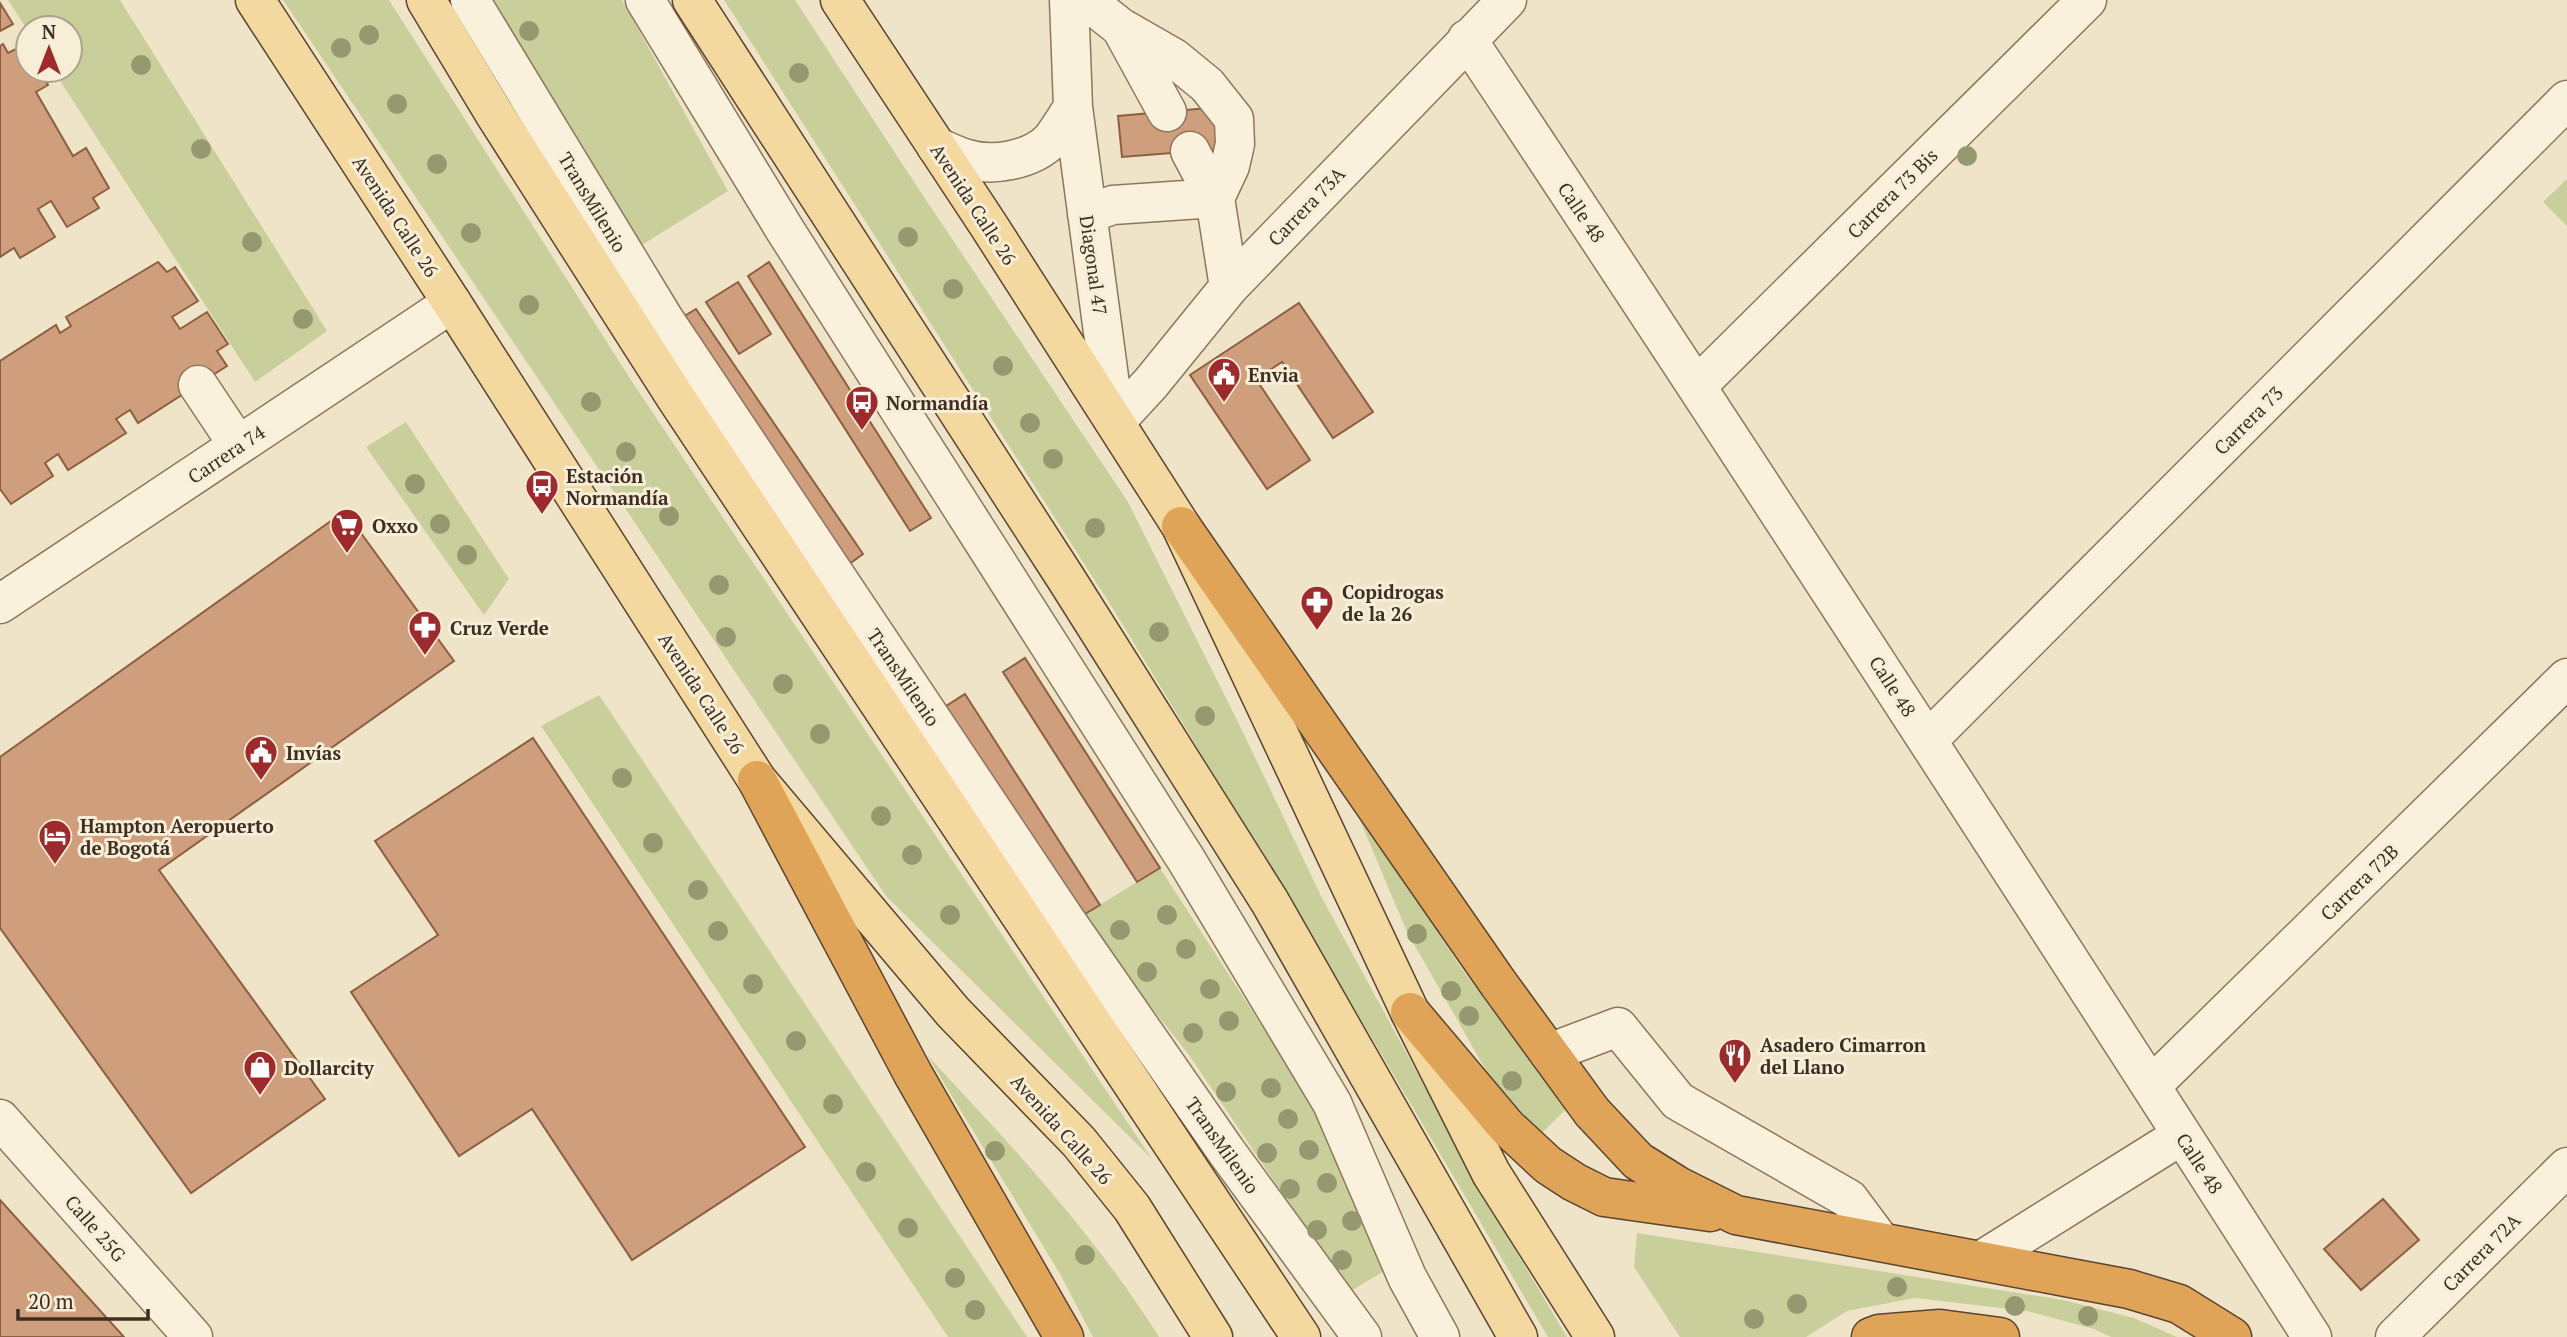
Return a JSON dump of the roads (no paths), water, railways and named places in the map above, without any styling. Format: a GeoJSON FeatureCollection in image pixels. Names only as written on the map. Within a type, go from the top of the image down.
{"type":"FeatureCollection","features":[{"type":"Feature","properties":{"kind":"highway"},"geometry":{"type":"LineString","coordinates":[[1181,526],[1474,949],[1592,1112],[1638,1161],[1678,1186],[1736,1215]]}},
{"type":"Feature","properties":{"kind":"highway"},"geometry":{"type":"LineString","coordinates":[[757,780],[913,1074],[1063,1337]]}},
{"type":"Feature","properties":{"kind":"highway"},"geometry":{"type":"LineString","coordinates":[[1410,1012],[1507,1126],[1548,1165],[1604,1197],[1736,1215],[2129,1289],[2179,1304],[2232,1337]]}},
{"type":"Feature","properties":{"kind":"highway"},"geometry":{"type":"LineString","coordinates":[[1871,1337],[1940,1329],[2000,1337]]}},
{"type":"Feature","properties":{"kind":"main road","name":"Avenida Calle 26"},"geometry":{"type":"LineString","coordinates":[[255,0],[757,780],[953,1012],[1079,1142],[1132,1208],[1213,1337]]}},
{"type":"Feature","properties":{"kind":"main road"},"geometry":{"type":"LineString","coordinates":[[426,0],[494,113],[676,398],[1301,1337]]}},
{"type":"Feature","properties":{"kind":"main road"},"geometry":{"type":"LineString","coordinates":[[692,0],[1065,578],[1270,902],[1518,1337]]}},
{"type":"Feature","properties":{"kind":"main road","name":"Avenida Calle 26"},"geometry":{"type":"LineString","coordinates":[[840,0],[1181,526],[1410,1012],[1491,1174],[1595,1337]]}},
{"type":"Feature","properties":{"kind":"street","name":"TransMilenio"},"geometry":{"type":"LineString","coordinates":[[470,0],[637,274],[703,376],[1065,919],[1226,1151],[1362,1337]]}},
{"type":"Feature","properties":{"kind":"street"},"geometry":{"type":"LineString","coordinates":[[645,0],[785,230],[1187,860],[1325,1091],[1407,1277],[1440,1337]]}},
{"type":"Feature","properties":{"kind":"street","name":"Diagonal 47"},"geometry":{"type":"LineString","coordinates":[[1069,0],[1073,107],[1115,422]]}},
{"type":"Feature","properties":{"kind":"street"},"geometry":{"type":"LineString","coordinates":[[1086,0],[1120,27],[1182,64],[1207,85],[1234,119],[1235,144],[1230,166],[1214,198]]}},
{"type":"Feature","properties":{"kind":"street","name":"Carrera 73A"},"geometry":{"type":"LineString","coordinates":[[1115,422],[1151,383],[1229,287],[1507,0]]}},
{"type":"Feature","properties":{"kind":"street","name":"Carrera 73 Bis"},"geometry":{"type":"LineString","coordinates":[[1698,385],[2087,0]]}},
{"type":"Feature","properties":{"kind":"street"},"geometry":{"type":"LineString","coordinates":[[1120,27],[1167,112]]}},
{"type":"Feature","properties":{"kind":"street","name":"Calle 48"},"geometry":{"type":"LineString","coordinates":[[1467,39],[1698,385],[2312,1337]]}},
{"type":"Feature","properties":{"kind":"street","name":"Carrera 73"},"geometry":{"type":"LineString","coordinates":[[1928,740],[2567,100]]}},
{"type":"Feature","properties":{"kind":"street"},"geometry":{"type":"LineString","coordinates":[[936,146],[970,160],[995,162],[1025,156],[1040,150],[1052,139],[1073,107]]}},
{"type":"Feature","properties":{"kind":"street"},"geometry":{"type":"LineString","coordinates":[[1190,151],[1214,198],[1229,287]]}},
{"type":"Feature","properties":{"kind":"street"},"geometry":{"type":"LineString","coordinates":[[1087,214],[1113,205],[1214,198]]}},
{"type":"Feature","properties":{"kind":"street","name":"Carrera 74"},"geometry":{"type":"LineString","coordinates":[[0,604],[452,303]]}},
{"type":"Feature","properties":{"kind":"street"},"geometry":{"type":"LineString","coordinates":[[198,385],[238,445]]}},
{"type":"Feature","properties":{"kind":"street","name":"Carrera 72B"},"geometry":{"type":"LineString","coordinates":[[2151,1086],[2567,678]]}},
{"type":"Feature","properties":{"kind":"street"},"geometry":{"type":"LineString","coordinates":[[1549,1053],[1618,1027],[1678,1101],[1849,1199],[1881,1242]]}},
{"type":"Feature","properties":{"kind":"street","name":"Calle 25G"},"geometry":{"type":"LineString","coordinates":[[1,1123],[192,1337]]}},
{"type":"Feature","properties":{"kind":"street"},"geometry":{"type":"LineString","coordinates":[[1982,1260],[2182,1135]]}},
{"type":"Feature","properties":{"kind":"street","name":"Carrera 72A"},"geometry":{"type":"LineString","coordinates":[[2395,1337],[2567,1167]]}},
{"type":"Feature","properties":{"kind":"place","name":"Envia"},"geometry":{"type":"Point","coordinates":[1224,404]}},
{"type":"Feature","properties":{"kind":"place","name":"Normandía"},"geometry":{"type":"Point","coordinates":[862,432]}},
{"type":"Feature","properties":{"kind":"place","name":"Estación Normandía"},"geometry":{"type":"Point","coordinates":[542,516]}},
{"type":"Feature","properties":{"kind":"place","name":"Oxxo"},"geometry":{"type":"Point","coordinates":[347,555]}},
{"type":"Feature","properties":{"kind":"place","name":"Copidrogas de la 26"},"geometry":{"type":"Point","coordinates":[1317,632]}},
{"type":"Feature","properties":{"kind":"place","name":"Cruz Verde"},"geometry":{"type":"Point","coordinates":[425,657]}},
{"type":"Feature","properties":{"kind":"place","name":"Invías"},"geometry":{"type":"Point","coordinates":[261,782]}},
{"type":"Feature","properties":{"kind":"place","name":"Hampton Aeropuerto de Bogotá"},"geometry":{"type":"Point","coordinates":[55,866]}},
{"type":"Feature","properties":{"kind":"place","name":"Asadero Cimarron del Llano"},"geometry":{"type":"Point","coordinates":[1735,1085]}},
{"type":"Feature","properties":{"kind":"place","name":"Dollarcity"},"geometry":{"type":"Point","coordinates":[260,1097]}}]}
